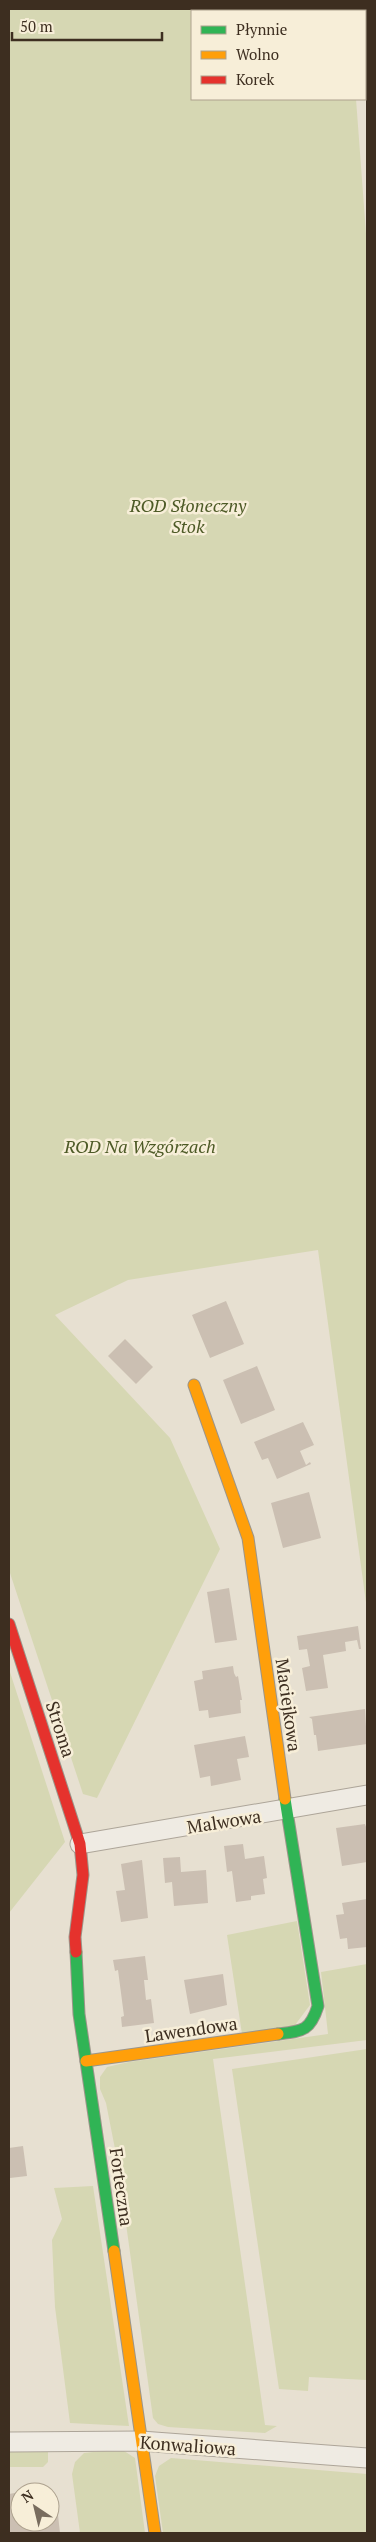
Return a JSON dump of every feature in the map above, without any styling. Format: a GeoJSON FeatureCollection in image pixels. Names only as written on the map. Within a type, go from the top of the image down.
{"type":"FeatureCollection","features":[{"type":"Feature","properties":{"kind":"street","name":"Maciejkowa"},"geometry":{"type":"LineString","coordinates":[[194,1385],[248,1538],[286,1810],[318,2006],[313,2021],[302,2031]]}},
{"type":"Feature","properties":{"kind":"street","name":"Stroma"},"geometry":{"type":"LineString","coordinates":[[9,1624],[80,1844]]}},
{"type":"Feature","properties":{"kind":"street","name":"Malwowa"},"geometry":{"type":"LineString","coordinates":[[80,1844],[367,1795]]}},
{"type":"Feature","properties":{"kind":"street","name":"Forteczna"},"geometry":{"type":"LineString","coordinates":[[80,1844],[83,1875],[75,1937],[76,1972],[86,2061],[155,2533]]}},
{"type":"Feature","properties":{"kind":"street","name":"Lawendowa"},"geometry":{"type":"LineString","coordinates":[[86,2061],[302,2031]]}},
{"type":"Feature","properties":{"kind":"street","name":"Konwaliowa"},"geometry":{"type":"LineString","coordinates":[[9,2442],[142,2441],[367,2458]]}},
{"type":"Feature","properties":{"kind":"green space","name":"ROD Słoneczny Stok"},"geometry":{"type":"Polygon","coordinates":[[[9,9],[349,9],[191,10],[191,100],[356,100],[367,247],[367,1610],[318,1250],[128,1280],[55,1315],[170,1438],[220,1549],[97,1798],[83,1794],[9,1570],[9,9]]]}},
{"type":"Feature","properties":{"kind":"green space"},"geometry":{"type":"Polygon","coordinates":[[[9,1669],[65,1842],[9,1913],[9,1669]]]}},
{"type":"Feature","properties":{"kind":"green space"},"geometry":{"type":"Polygon","coordinates":[[[297,1921],[310,2005],[292,2029],[242,2034],[227,1935],[297,1921]]]}},
{"type":"Feature","properties":{"kind":"green space"},"geometry":{"type":"Polygon","coordinates":[[[367,1964],[367,2040],[213,2059],[265,2425],[277,2426],[265,2433],[168,2427],[158,2424],[153,2418],[117,2159],[106,2103],[100,2089],[100,2077],[107,2067],[129,2062],[328,2034],[321,1972],[367,1964]]]}},
{"type":"Feature","properties":{"kind":"green space"},"geometry":{"type":"Polygon","coordinates":[[[367,2049],[367,2380],[309,2377],[308,2391],[279,2389],[232,2069],[367,2049]]]}},
{"type":"Feature","properties":{"kind":"green space"},"geometry":{"type":"Polygon","coordinates":[[[93,2186],[129,2426],[70,2423],[55,2307],[52,2240],[62,2219],[54,2188],[93,2186]]]}},
{"type":"Feature","properties":{"kind":"green space"},"geometry":{"type":"Polygon","coordinates":[[[9,2446],[48,2451],[48,2462],[43,2467],[9,2467],[9,2446]]]}},
{"type":"Feature","properties":{"kind":"green space"},"geometry":{"type":"Polygon","coordinates":[[[121,2449],[135,2458],[145,2533],[80,2533],[72,2474],[75,2462],[84,2453],[121,2449]]]}},
{"type":"Feature","properties":{"kind":"green space"},"geometry":{"type":"Polygon","coordinates":[[[171,2458],[367,2474],[367,2533],[163,2533],[155,2476],[159,2466],[171,2458]]]}},
{"type":"Feature","properties":{"kind":"building"},"geometry":{"type":"Polygon","coordinates":[[[226,1301],[244,1344],[210,1358],[192,1315],[226,1301]]]}},
{"type":"Feature","properties":{"kind":"building"},"geometry":{"type":"Polygon","coordinates":[[[125,1339],[153,1367],[136,1384],[108,1356],[125,1339]]]}},
{"type":"Feature","properties":{"kind":"building"},"geometry":{"type":"Polygon","coordinates":[[[257,1366],[275,1410],[241,1424],[223,1380],[257,1366]]]}},
{"type":"Feature","properties":{"kind":"building"},"geometry":{"type":"Polygon","coordinates":[[[303,1422],[314,1445],[300,1451],[306,1465],[310,1462],[311,1464],[277,1479],[268,1458],[262,1460],[254,1442],[303,1422]]]}},
{"type":"Feature","properties":{"kind":"building"},"geometry":{"type":"Polygon","coordinates":[[[309,1492],[321,1538],[283,1548],[271,1503],[309,1492]]]}},
{"type":"Feature","properties":{"kind":"building"},"geometry":{"type":"Polygon","coordinates":[[[229,1588],[237,1640],[215,1643],[207,1592],[229,1588]]]}},
{"type":"Feature","properties":{"kind":"building"},"geometry":{"type":"Polygon","coordinates":[[[358,1626],[361,1649],[359,1649],[357,1640],[345,1642],[346,1651],[323,1655],[328,1688],[306,1691],[302,1668],[310,1666],[307,1649],[299,1650],[297,1636],[358,1626]]]}},
{"type":"Feature","properties":{"kind":"building"},"geometry":{"type":"Polygon","coordinates":[[[233,1666],[236,1677],[238,1676],[242,1700],[240,1700],[241,1713],[209,1718],[208,1710],[199,1711],[194,1681],[203,1679],[202,1671],[233,1666]]]}},
{"type":"Feature","properties":{"kind":"building"},"geometry":{"type":"Polygon","coordinates":[[[365,1709],[367,1744],[318,1751],[312,1719],[309,1717],[365,1709]]]}},
{"type":"Feature","properties":{"kind":"building"},"geometry":{"type":"Polygon","coordinates":[[[245,1736],[249,1757],[237,1759],[241,1780],[211,1786],[210,1776],[200,1778],[194,1745],[245,1736]]]}},
{"type":"Feature","properties":{"kind":"building"},"geometry":{"type":"Polygon","coordinates":[[[365,1824],[367,1830],[367,1862],[342,1866],[336,1828],[365,1824]]]}},
{"type":"Feature","properties":{"kind":"building"},"geometry":{"type":"Polygon","coordinates":[[[243,1844],[245,1859],[264,1856],[267,1878],[263,1879],[265,1894],[251,1896],[251,1900],[236,1902],[232,1871],[227,1872],[224,1846],[243,1844]]]}},
{"type":"Feature","properties":{"kind":"building"},"geometry":{"type":"Polygon","coordinates":[[[180,1857],[181,1872],[206,1870],[208,1903],[174,1906],[172,1882],[165,1883],[163,1858],[180,1857]]]}},
{"type":"Feature","properties":{"kind":"building"},"geometry":{"type":"Polygon","coordinates":[[[142,1860],[148,1918],[121,1922],[116,1891],[125,1890],[121,1864],[142,1860]]]}},
{"type":"Feature","properties":{"kind":"building"},"geometry":{"type":"Polygon","coordinates":[[[367,1899],[367,1947],[348,1949],[347,1938],[340,1939],[336,1915],[344,1914],[342,1903],[367,1899]]]}},
{"type":"Feature","properties":{"kind":"building"},"geometry":{"type":"Polygon","coordinates":[[[145,1956],[148,1980],[144,1980],[146,2000],[151,1999],[154,2023],[122,2027],[121,2017],[124,2016],[118,1970],[115,1971],[113,1960],[145,1956]]]}},
{"type":"Feature","properties":{"kind":"building"},"geometry":{"type":"Polygon","coordinates":[[[223,1974],[227,2005],[190,2014],[184,1980],[223,1974]]]}},
{"type":"Feature","properties":{"kind":"building"},"geometry":{"type":"Polygon","coordinates":[[[23,2146],[27,2176],[10,2178],[9,2148],[23,2146]]]}},
{"type":"Feature","properties":{"kind":"building"},"geometry":{"type":"Polygon","coordinates":[[[9,2494],[10,2532],[60,2533],[9,2533],[9,2494]]]}},
{"type":"Feature","properties":{"kind":"traffic: fast"},"geometry":{"type":"LineString","coordinates":[[278,2034],[294,2032],[304,2028],[312,2020],[318,2006],[285,1799]]}},
{"type":"Feature","properties":{"kind":"traffic: fast"},"geometry":{"type":"LineString","coordinates":[[76,1952],[79,2014],[114,2251]]}},
{"type":"Feature","properties":{"kind":"traffic: slow"},"geometry":{"type":"LineString","coordinates":[[194,1385],[248,1538],[285,1799]]}},
{"type":"Feature","properties":{"kind":"traffic: slow"},"geometry":{"type":"LineString","coordinates":[[86,2061],[278,2034]]}},
{"type":"Feature","properties":{"kind":"traffic: slow"},"geometry":{"type":"LineString","coordinates":[[114,2251],[155,2533]]}},
{"type":"Feature","properties":{"kind":"traffic: jam"},"geometry":{"type":"LineString","coordinates":[[9,1624],[80,1844],[83,1875],[75,1937],[76,1952]]}},
{"type":"Feature","properties":{"kind":"park label","name":"ROD Na Wzgórzach"},"geometry":{"type":"Point","coordinates":[140,1146]}}]}
